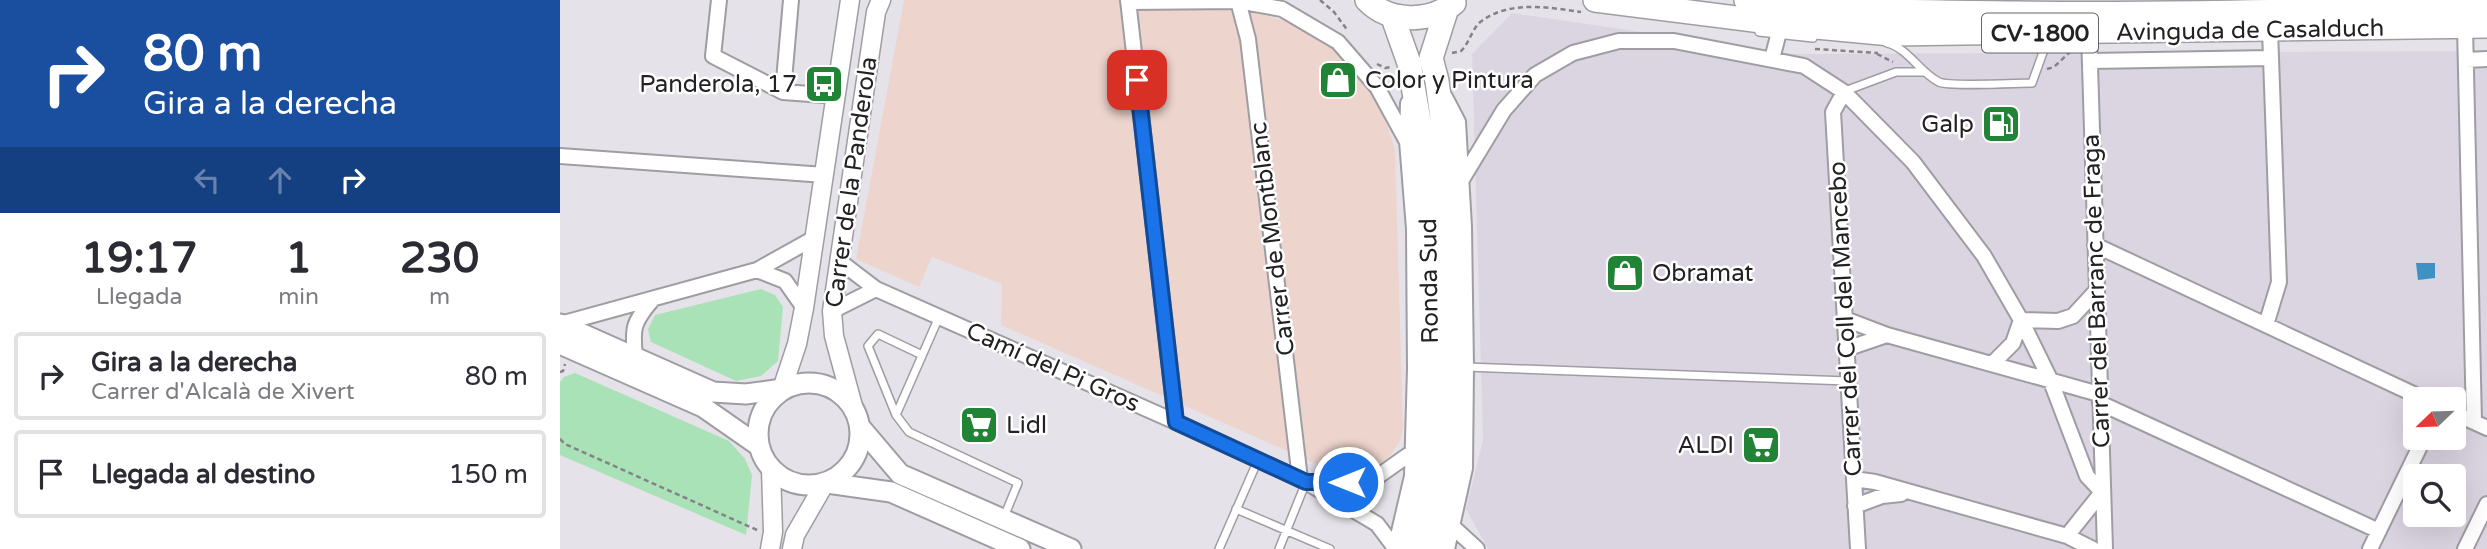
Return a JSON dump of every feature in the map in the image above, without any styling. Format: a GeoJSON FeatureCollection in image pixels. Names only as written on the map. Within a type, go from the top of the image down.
{"type":"FeatureCollection","features":[{"type":"Feature","properties":{"kind":"main road"},"geometry":{"type":"LineString","coordinates":[[1367,0],[1392,16],[1422,18],[1452,4]]}},
{"type":"Feature","properties":{"kind":"main road","name":"Avinguda de Casalduch"},"geometry":{"type":"LineString","coordinates":[[1595,0],[1784,24],[1891,34],[2057,33],[2089,39],[2270,30],[2476,27]]}},
{"type":"Feature","properties":{"kind":"main road","name":"Avinguda de Casalduch"},"geometry":{"type":"LineString","coordinates":[[1746,0],[1788,6],[1888,12],[2085,14],[2487,7]]}},
{"type":"Feature","properties":{"kind":"main road","name":"Ronda Sud"},"geometry":{"type":"LineString","coordinates":[[1432,549],[1440,524],[1450,470],[1452,367],[1451,229],[1437,81],[1431,58],[1452,4]]}},
{"type":"Feature","properties":{"kind":"main road","name":"Ronda Sud"},"geometry":{"type":"LineString","coordinates":[[1392,16],[1409,63],[1422,138],[1429,230],[1429,473],[1409,549]]}},
{"type":"Feature","properties":{"kind":"main road"},"geometry":{"type":"LineString","coordinates":[[560,324],[713,392],[746,394],[807,382],[833,388],[853,406],[861,428],[900,474],[1071,549]]}},
{"type":"Feature","properties":{"kind":"main road"},"geometry":{"type":"LineString","coordinates":[[563,353],[703,407],[759,446]]}},
{"type":"Feature","properties":{"kind":"main road"},"geometry":{"type":"LineString","coordinates":[[782,389],[765,406],[758,425],[759,446],[771,469],[796,484],[826,483],[891,492],[1020,549]]}},
{"type":"Feature","properties":{"kind":"main road"},"geometry":{"type":"LineString","coordinates":[[826,483],[846,470],[858,451],[861,428]]}},
{"type":"Feature","properties":{"kind":"street"},"geometry":{"type":"LineString","coordinates":[[719,0],[713,57],[783,92],[837,96]]}},
{"type":"Feature","properties":{"kind":"street"},"geometry":{"type":"LineString","coordinates":[[783,92],[791,0]]}},
{"type":"Feature","properties":{"kind":"street","name":"Carrer de la Panderola"},"geometry":{"type":"LineString","coordinates":[[782,389],[797,344],[804,308],[850,0]]}},
{"type":"Feature","properties":{"kind":"street","name":"Carrer de la Panderola"},"geometry":{"type":"LineString","coordinates":[[853,406],[834,336],[832,311],[876,12],[881,0]]}},
{"type":"Feature","properties":{"kind":"street"},"geometry":{"type":"LineString","coordinates":[[1176,422],[1128,1],[1238,1],[1282,9],[1338,42],[1377,87],[1407,141]]}},
{"type":"Feature","properties":{"kind":"street","name":"Carrer de Montblanc"},"geometry":{"type":"LineString","coordinates":[[1238,1],[1248,39],[1303,480]]}},
{"type":"Feature","properties":{"kind":"street"},"geometry":{"type":"LineString","coordinates":[[2476,27],[2466,60],[2480,425]]}},
{"type":"Feature","properties":{"kind":"street"},"geometry":{"type":"LineString","coordinates":[[2266,325],[2280,282],[2270,30]]}},
{"type":"Feature","properties":{"kind":"street"},"geometry":{"type":"LineString","coordinates":[[1772,59],[1778,36]]}},
{"type":"Feature","properties":{"kind":"street","name":"Carrer del Barranc de Fraga"},"geometry":{"type":"LineString","coordinates":[[2089,39],[2105,549]]}},
{"type":"Feature","properties":{"kind":"street"},"geometry":{"type":"LineString","coordinates":[[1461,181],[1504,110],[1535,75],[1573,53],[1619,41],[1674,41],[1804,66],[1844,92],[1913,162],[1984,256],[2021,320],[2050,379],[2087,476],[2102,492],[2067,536]]}},
{"type":"Feature","properties":{"kind":"street","name":"Avinguda de Casalduch"},"geometry":{"type":"LineString","coordinates":[[2090,61],[2271,58]]}},
{"type":"Feature","properties":{"kind":"street"},"geometry":{"type":"LineString","coordinates":[[2466,60],[2487,59]]}},
{"type":"Feature","properties":{"kind":"street"},"geometry":{"type":"LineString","coordinates":[[1395,549],[1412,476],[1415,368],[1414,229],[1407,141],[1409,63]]}},
{"type":"Feature","properties":{"kind":"street","name":"Ronda Sud"},"geometry":{"type":"LineString","coordinates":[[1437,81],[1458,122],[1464,226],[1465,468],[1447,549]]}},
{"type":"Feature","properties":{"kind":"street","name":"Carrer del Coll del Mancebo"},"geometry":{"type":"LineString","coordinates":[[1844,92],[1833,112],[1858,549]]}},
{"type":"Feature","properties":{"kind":"street"},"geometry":{"type":"LineString","coordinates":[[560,156],[825,175]]}},
{"type":"Feature","properties":{"kind":"street","name":"Carrer de la Panderola"},"geometry":{"type":"LineString","coordinates":[[560,324],[757,270],[816,237]]}},
{"type":"Feature","properties":{"kind":"street"},"geometry":{"type":"LineString","coordinates":[[2095,245],[2403,389]]}},
{"type":"Feature","properties":{"kind":"street","name":"Camí del Pi Gros"},"geometry":{"type":"LineString","coordinates":[[838,260],[876,289],[1303,480],[1377,524],[1395,549]]}},
{"type":"Feature","properties":{"kind":"street","name":"Carrer de la Panderola"},"geometry":{"type":"LineString","coordinates":[[757,270],[785,281],[804,308]]}},
{"type":"Feature","properties":{"kind":"street"},"geometry":{"type":"LineString","coordinates":[[832,311],[876,289]]}},
{"type":"Feature","properties":{"kind":"street"},"geometry":{"type":"LineString","coordinates":[[2021,320],[2058,321],[2073,316],[2096,291]]}},
{"type":"Feature","properties":{"kind":"street"},"geometry":{"type":"LineString","coordinates":[[635,357],[632,332],[636,318],[653,299]]}},
{"type":"Feature","properties":{"kind":"street"},"geometry":{"type":"LineString","coordinates":[[1844,319],[1886,335],[2050,379],[2100,398],[2379,531]]}},
{"type":"Feature","properties":{"kind":"street"},"geometry":{"type":"LineString","coordinates":[[1993,363],[2013,343],[2021,320]]}},
{"type":"Feature","properties":{"kind":"street"},"geometry":{"type":"LineString","coordinates":[[1846,349],[1886,335]]}},
{"type":"Feature","properties":{"kind":"street"},"geometry":{"type":"LineString","coordinates":[[2370,549],[2418,450]]}},
{"type":"Feature","properties":{"kind":"street","name":"Camí del Pi Gros"},"geometry":{"type":"LineString","coordinates":[[1303,480],[1370,482],[1411,453]]}},
{"type":"Feature","properties":{"kind":"street"},"geometry":{"type":"LineString","coordinates":[[770,549],[773,532],[771,469]]}},
{"type":"Feature","properties":{"kind":"street"},"geometry":{"type":"LineString","coordinates":[[1854,479],[1875,482],[2067,536],[2093,549]]}},
{"type":"Feature","properties":{"kind":"street"},"geometry":{"type":"LineString","coordinates":[[792,549],[794,535],[826,483]]}},
{"type":"Feature","properties":{"kind":"street"},"geometry":{"type":"LineString","coordinates":[[1855,506],[1882,496],[1910,493]]}},
{"type":"Feature","properties":{"kind":"street"},"geometry":{"type":"LineString","coordinates":[[2465,549],[2487,504]]}},
{"type":"Feature","properties":{"kind":"street"},"geometry":{"type":"LineString","coordinates":[[1453,527],[1477,549]]}},
{"type":"Feature","properties":{"kind":"lane"},"geometry":{"type":"LineString","coordinates":[[1621,4],[1739,28]]}},
{"type":"Feature","properties":{"kind":"lane"},"geometry":{"type":"LineString","coordinates":[[1752,30],[1778,36],[1819,38]]}},
{"type":"Feature","properties":{"kind":"lane"},"geometry":{"type":"LineString","coordinates":[[1881,42],[1900,48],[1923,72],[1941,84],[2032,83],[2046,44],[2057,33]]}},
{"type":"Feature","properties":{"kind":"lane"},"geometry":{"type":"LineString","coordinates":[[1844,92],[1896,72],[1923,72]]}},
{"type":"Feature","properties":{"kind":"lane"},"geometry":{"type":"LineString","coordinates":[[896,415],[939,317]]}},
{"type":"Feature","properties":{"kind":"lane"},"geometry":{"type":"LineString","coordinates":[[922,355],[878,334],[868,346],[896,415],[908,432],[1018,483],[1003,519]]}},
{"type":"Feature","properties":{"kind":"lane"},"geometry":{"type":"LineString","coordinates":[[1466,366],[1848,381]]}},
{"type":"Feature","properties":{"kind":"lane"},"geometry":{"type":"LineString","coordinates":[[1219,549],[1258,459]]}},
{"type":"Feature","properties":{"kind":"lane"},"geometry":{"type":"LineString","coordinates":[[1279,549],[1303,480]]}},
{"type":"Feature","properties":{"kind":"lane"},"geometry":{"type":"LineString","coordinates":[[1237,509],[1330,549]]}},
{"type":"Feature","properties":{"kind":"path"},"geometry":{"type":"LineString","coordinates":[[2035,72],[2054,67],[2074,48],[2089,39]]}},
{"type":"Feature","properties":{"kind":"path"},"geometry":{"type":"LineString","coordinates":[[1877,54],[1902,67],[1923,72]]}},
{"type":"Feature","properties":{"kind":"path"},"geometry":{"type":"LineString","coordinates":[[560,372],[563,371],[563,353]]}},
{"type":"Feature","properties":{"kind":"path"},"geometry":{"type":"LineString","coordinates":[[560,439],[565,444],[755,530]]}},
{"type":"Feature","properties":{"kind":"shaded area"},"geometry":{"type":"Polygon","coordinates":[[[904,0],[1227,0],[1232,12],[1254,12],[1300,25],[1318,35],[1345,59],[1382,111],[1395,149],[1403,428],[1400,441],[1389,457],[1362,471],[1346,474],[1328,469],[1001,325],[1002,284],[932,257],[919,287],[856,259],[904,0]]]}},
{"type":"Feature","properties":{"kind":"shaded area"},"geometry":{"type":"Polygon","coordinates":[[[1512,13],[1792,54],[2487,51],[2487,549],[1488,549],[1466,509],[1483,440],[1472,54],[1512,13]]]}},
{"type":"Feature","properties":{"kind":"green space"},"geometry":{"type":"Polygon","coordinates":[[[761,289],[775,295],[783,307],[778,361],[761,376],[736,381],[651,342],[648,329],[655,315],[761,289]]]}},
{"type":"Feature","properties":{"kind":"green space"},"geometry":{"type":"Polygon","coordinates":[[[575,373],[729,441],[745,459],[752,475],[746,535],[560,455],[560,382],[564,377],[575,373]]]}},
{"type":"Feature","properties":{"kind":"water"},"geometry":{"type":"Polygon","coordinates":[[[2416,263],[2435,263],[2435,278],[2418,280],[2416,263]]]}},
{"type":"Feature","properties":{"kind":"place","name":"Color y Pintura"},"geometry":{"type":"Point","coordinates":[1338,80]}},
{"type":"Feature","properties":{"kind":"place","name":"Panderola, 17"},"geometry":{"type":"Point","coordinates":[824,84]}},
{"type":"Feature","properties":{"kind":"place","name":"Galp"},"geometry":{"type":"Point","coordinates":[2001,124]}},
{"type":"Feature","properties":{"kind":"place","name":"Obramat"},"geometry":{"type":"Point","coordinates":[1625,273]}},
{"type":"Feature","properties":{"kind":"place","name":"Lidl"},"geometry":{"type":"Point","coordinates":[979,425]}},
{"type":"Feature","properties":{"kind":"place","name":"ALDI"},"geometry":{"type":"Point","coordinates":[1761,445]}},
{"type":"Feature","properties":{"kind":"route"},"geometry":{"type":"LineString","coordinates":[[1137,80],[1176,422],[1306,482],[1348,482]]}}]}
